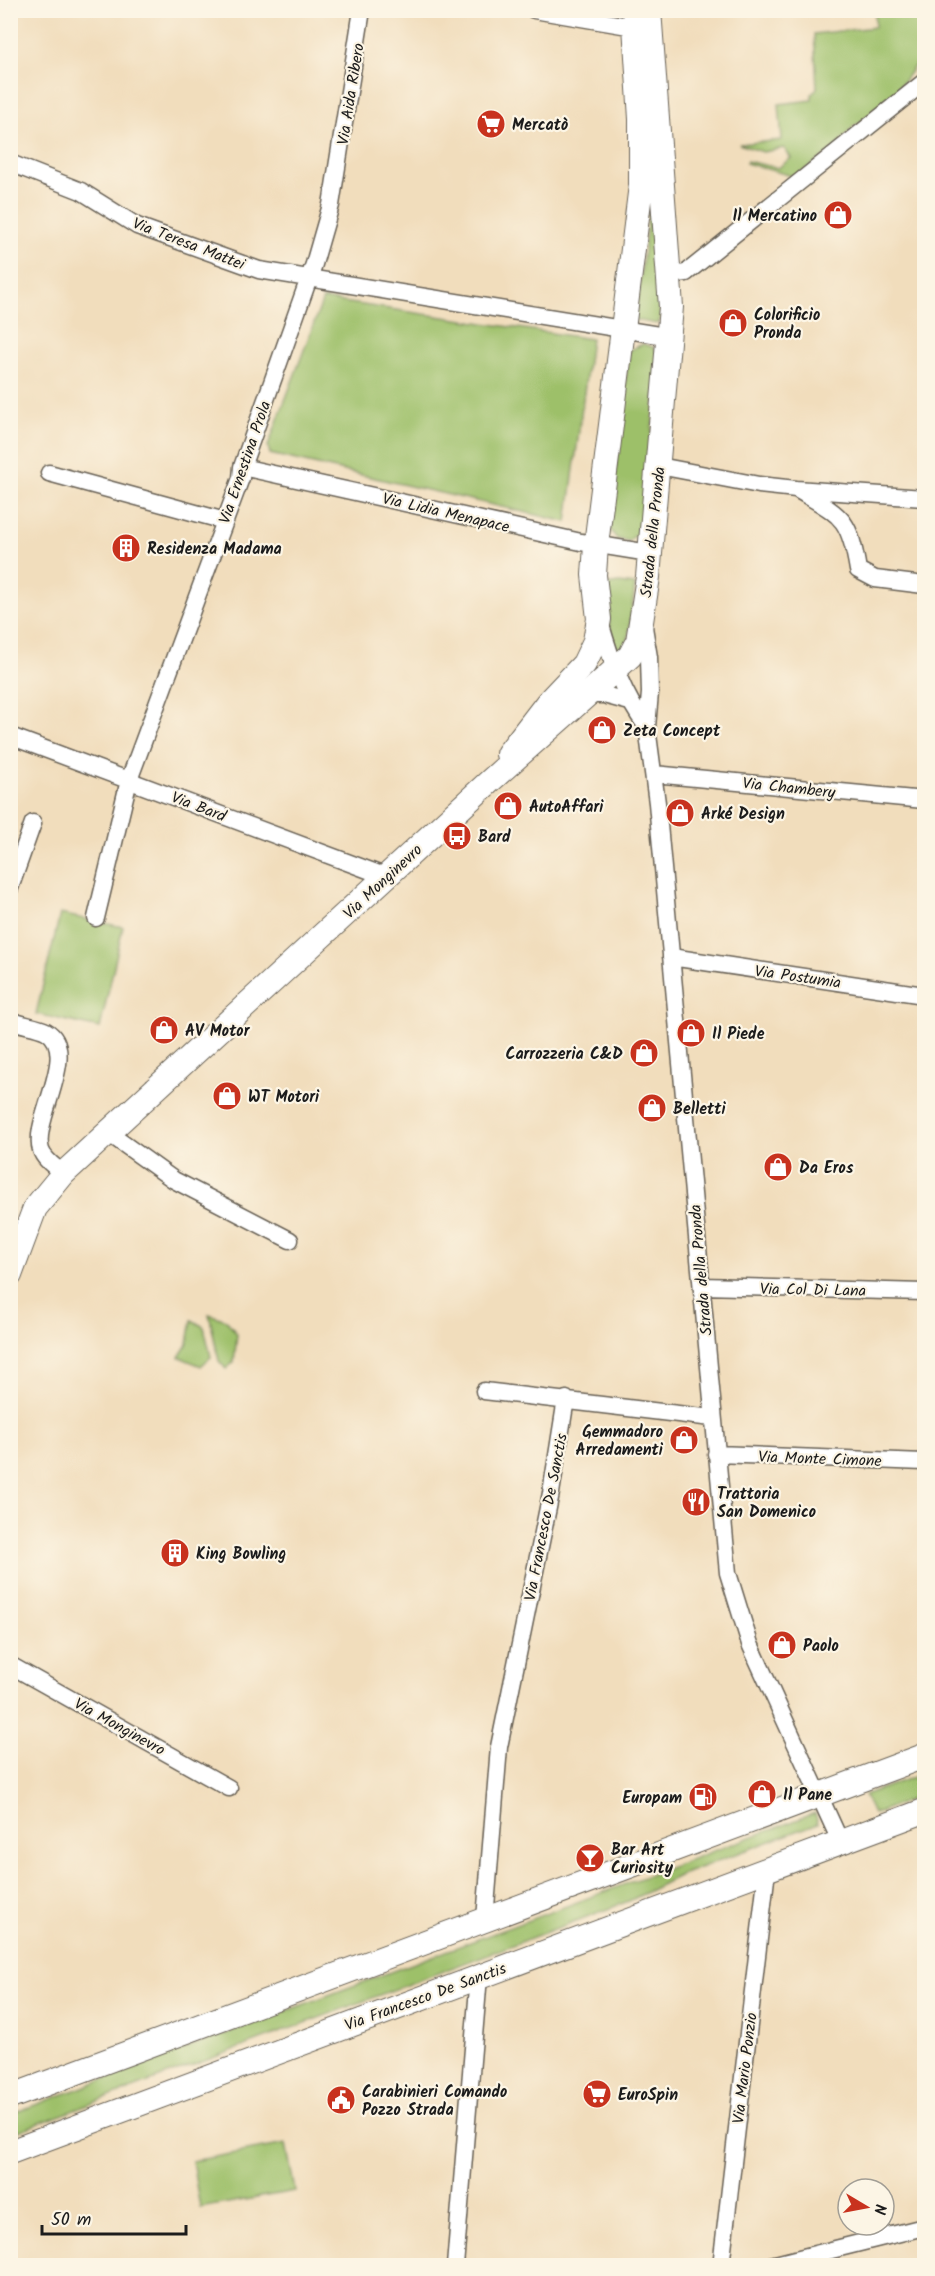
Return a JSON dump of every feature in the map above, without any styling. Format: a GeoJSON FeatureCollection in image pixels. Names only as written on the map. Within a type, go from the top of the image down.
{"type":"FeatureCollection","features":[{"type":"Feature","properties":{"kind":"street","name":"Via Aida Ribero"},"geometry":{"type":"LineString","coordinates":[[307,279],[315,261],[337,177],[362,10]]}},
{"type":"Feature","properties":{"kind":"street"},"geometry":{"type":"LineString","coordinates":[[490,781],[548,702],[589,656],[595,641],[599,619],[594,575],[596,545],[641,175],[639,16],[534,10]]}},
{"type":"Feature","properties":{"kind":"street","name":"Strada della Pronda"},"geometry":{"type":"LineString","coordinates":[[639,16],[670,275],[671,337],[643,620],[649,657],[647,727],[654,774],[702,1286],[712,1418],[728,1573],[750,1644],[819,1797]]}},
{"type":"Feature","properties":{"kind":"street"},"geometry":{"type":"LineString","coordinates":[[670,275],[686,273],[924,82]]}},
{"type":"Feature","properties":{"kind":"street","name":"Via Teresa Mattei"},"geometry":{"type":"LineString","coordinates":[[10,163],[81,191],[137,226],[259,270],[621,328]]}},
{"type":"Feature","properties":{"kind":"street","name":"Via Ernestina Prola"},"geometry":{"type":"LineString","coordinates":[[96,918],[129,780],[241,478],[242,467],[307,279]]}},
{"type":"Feature","properties":{"kind":"street"},"geometry":{"type":"LineString","coordinates":[[621,328],[671,337]]}},
{"type":"Feature","properties":{"kind":"street"},"geometry":{"type":"LineString","coordinates":[[658,466],[759,485],[924,498]]}},
{"type":"Feature","properties":{"kind":"street","name":"Via Lidia Menapace"},"geometry":{"type":"LineString","coordinates":[[242,467],[596,545],[650,553]]}},
{"type":"Feature","properties":{"kind":"street"},"geometry":{"type":"LineString","coordinates":[[49,473],[225,521]]}},
{"type":"Feature","properties":{"kind":"street"},"geometry":{"type":"LineString","coordinates":[[796,489],[840,515],[852,537],[858,570],[875,579],[924,585]]}},
{"type":"Feature","properties":{"kind":"street","name":"Strada della Pronda"},"geometry":{"type":"LineString","coordinates":[[599,619],[615,670],[630,702],[647,727]]}},
{"type":"Feature","properties":{"kind":"street","name":"Via Monginevro"},"geometry":{"type":"LineString","coordinates":[[10,1275],[35,1208],[63,1174],[490,781],[630,656],[638,641],[643,620]]}},
{"type":"Feature","properties":{"kind":"street"},"geometry":{"type":"LineString","coordinates":[[587,695],[604,695],[630,702]]}},
{"type":"Feature","properties":{"kind":"street","name":"Via Bard"},"geometry":{"type":"LineString","coordinates":[[10,736],[387,877]]}},
{"type":"Feature","properties":{"kind":"street","name":"Via Chambery"},"geometry":{"type":"LineString","coordinates":[[654,774],[924,800]]}},
{"type":"Feature","properties":{"kind":"street"},"geometry":{"type":"LineString","coordinates":[[10,888],[33,823]]}},
{"type":"Feature","properties":{"kind":"street","name":"Via Postumia"},"geometry":{"type":"LineString","coordinates":[[671,957],[924,995]]}},
{"type":"Feature","properties":{"kind":"street"},"geometry":{"type":"LineString","coordinates":[[10,1020],[47,1032],[57,1044],[58,1065],[39,1138],[44,1156],[63,1174]]}},
{"type":"Feature","properties":{"kind":"street"},"geometry":{"type":"LineString","coordinates":[[107,1132],[174,1180],[290,1240]]}},
{"type":"Feature","properties":{"kind":"street","name":"Via Col Di Lana"},"geometry":{"type":"LineString","coordinates":[[702,1286],[924,1292]]}},
{"type":"Feature","properties":{"kind":"street"},"geometry":{"type":"LineString","coordinates":[[484,1391],[712,1418]]}},
{"type":"Feature","properties":{"kind":"street","name":"Via Francesco De Sanctis"},"geometry":{"type":"LineString","coordinates":[[485,1919],[500,1747],[542,1539],[566,1399]]}},
{"type":"Feature","properties":{"kind":"street","name":"Via Monte Cimone"},"geometry":{"type":"LineString","coordinates":[[716,1454],[924,1462]]}},
{"type":"Feature","properties":{"kind":"street","name":"Via Monginevro"},"geometry":{"type":"LineString","coordinates":[[10,1665],[229,1788]]}},
{"type":"Feature","properties":{"kind":"street"},"geometry":{"type":"LineString","coordinates":[[10,2097],[924,1756]]}},
{"type":"Feature","properties":{"kind":"street"},"geometry":{"type":"LineString","coordinates":[[819,1797],[841,1843]]}},
{"type":"Feature","properties":{"kind":"street","name":"Via Francesco De Sanctis"},"geometry":{"type":"LineString","coordinates":[[10,2152],[924,1811]]}},
{"type":"Feature","properties":{"kind":"street","name":"Via Mario Ponzio"},"geometry":{"type":"LineString","coordinates":[[721,2265],[767,1870]]}},
{"type":"Feature","properties":{"kind":"street"},"geometry":{"type":"LineString","coordinates":[[456,2265],[479,1976]]}},
{"type":"Feature","properties":{"kind":"street"},"geometry":{"type":"LineString","coordinates":[[766,2265],[924,2227]]}},
{"type":"Feature","properties":{"kind":"green space"},"geometry":{"type":"Polygon","coordinates":[[[891,10],[924,11],[924,53],[888,103],[853,127],[834,149],[795,177],[746,163],[747,161],[778,168],[791,158],[784,148],[763,152],[739,144],[782,140],[779,104],[812,100],[812,94],[817,88],[814,34],[875,27],[875,13],[891,10]]]}},
{"type":"Feature","properties":{"kind":"green space"},"geometry":{"type":"Polygon","coordinates":[[[655,162],[660,321],[657,324],[635,320],[655,162]]]}},
{"type":"Feature","properties":{"kind":"green space"},"geometry":{"type":"Polygon","coordinates":[[[323,299],[591,339],[567,522],[270,454],[268,446],[323,299]]]}},
{"type":"Feature","properties":{"kind":"green space"},"geometry":{"type":"Polygon","coordinates":[[[643,344],[653,347],[659,355],[643,528],[629,541],[617,539],[609,528],[629,350],[643,344]]]}},
{"type":"Feature","properties":{"kind":"green space"},"geometry":{"type":"Polygon","coordinates":[[[619,583],[635,585],[627,648],[613,654],[605,585],[619,583]]]}},
{"type":"Feature","properties":{"kind":"green space"},"geometry":{"type":"Polygon","coordinates":[[[60,914],[123,927],[100,1028],[36,1014],[60,914]]]}},
{"type":"Feature","properties":{"kind":"green space"},"geometry":{"type":"Polygon","coordinates":[[[209,1314],[226,1320],[237,1334],[234,1362],[226,1369],[219,1361],[209,1314]]]}},
{"type":"Feature","properties":{"kind":"green space"},"geometry":{"type":"Polygon","coordinates":[[[192,1320],[204,1327],[211,1357],[201,1366],[179,1357],[188,1343],[192,1320]]]}},
{"type":"Feature","properties":{"kind":"green space"},"geometry":{"type":"Polygon","coordinates":[[[924,1773],[924,1795],[873,1814],[864,1795],[924,1773]]]}},
{"type":"Feature","properties":{"kind":"green space"},"geometry":{"type":"Polygon","coordinates":[[[815,1813],[818,1823],[681,1875],[629,1901],[11,2134],[11,2114],[815,1813]]]}},
{"type":"Feature","properties":{"kind":"green space"},"geometry":{"type":"Polygon","coordinates":[[[286,2144],[295,2191],[200,2208],[192,2161],[286,2144]]]}},
{"type":"Feature","properties":{"kind":"place","name":"Mercatò"},"geometry":{"type":"Point","coordinates":[491,124]}},
{"type":"Feature","properties":{"kind":"place","name":"Il Mercatino"},"geometry":{"type":"Point","coordinates":[838,215]}},
{"type":"Feature","properties":{"kind":"place","name":"Colorificio Pronda"},"geometry":{"type":"Point","coordinates":[733,323]}},
{"type":"Feature","properties":{"kind":"place","name":"Residenza Madama"},"geometry":{"type":"Point","coordinates":[126,548]}},
{"type":"Feature","properties":{"kind":"place","name":"Zeta Concept"},"geometry":{"type":"Point","coordinates":[602,730]}},
{"type":"Feature","properties":{"kind":"place","name":"AutoAffari"},"geometry":{"type":"Point","coordinates":[508,806]}},
{"type":"Feature","properties":{"kind":"place","name":"Arké Design"},"geometry":{"type":"Point","coordinates":[680,813]}},
{"type":"Feature","properties":{"kind":"place","name":"Bard"},"geometry":{"type":"Point","coordinates":[457,836]}},
{"type":"Feature","properties":{"kind":"place","name":"AV Motor"},"geometry":{"type":"Point","coordinates":[164,1030]}},
{"type":"Feature","properties":{"kind":"place","name":"Il Piede"},"geometry":{"type":"Point","coordinates":[691,1033]}},
{"type":"Feature","properties":{"kind":"place","name":"Carrozzeria C&D"},"geometry":{"type":"Point","coordinates":[644,1053]}},
{"type":"Feature","properties":{"kind":"place","name":"WT Motori"},"geometry":{"type":"Point","coordinates":[227,1096]}},
{"type":"Feature","properties":{"kind":"place","name":"Belletti"},"geometry":{"type":"Point","coordinates":[652,1108]}},
{"type":"Feature","properties":{"kind":"place","name":"Da Eros"},"geometry":{"type":"Point","coordinates":[778,1167]}},
{"type":"Feature","properties":{"kind":"place","name":"Gemmadoro Arredamenti"},"geometry":{"type":"Point","coordinates":[684,1440]}},
{"type":"Feature","properties":{"kind":"place","name":"Trattoria San Domenico"},"geometry":{"type":"Point","coordinates":[696,1502]}},
{"type":"Feature","properties":{"kind":"place","name":"King Bowling"},"geometry":{"type":"Point","coordinates":[175,1553]}},
{"type":"Feature","properties":{"kind":"place","name":"Paolo"},"geometry":{"type":"Point","coordinates":[782,1645]}},
{"type":"Feature","properties":{"kind":"place","name":"Il Pane"},"geometry":{"type":"Point","coordinates":[762,1794]}},
{"type":"Feature","properties":{"kind":"place","name":"Europam"},"geometry":{"type":"Point","coordinates":[703,1797]}},
{"type":"Feature","properties":{"kind":"place","name":"Bar Art Curiosity"},"geometry":{"type":"Point","coordinates":[590,1858]}},
{"type":"Feature","properties":{"kind":"place","name":"EuroSpin"},"geometry":{"type":"Point","coordinates":[597,2094]}},
{"type":"Feature","properties":{"kind":"place","name":"Carabinieri Comando Pozzo Strada"},"geometry":{"type":"Point","coordinates":[341,2100]}}]}
